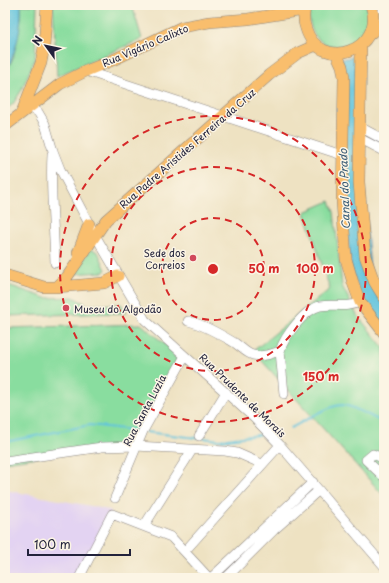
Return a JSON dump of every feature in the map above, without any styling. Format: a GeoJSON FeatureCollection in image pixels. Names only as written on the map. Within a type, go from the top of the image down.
{"type":"FeatureCollection","features":[{"type":"Feature","properties":{"kind":"main road"},"geometry":{"type":"LineString","coordinates":[[26,110],[41,63],[44,47],[47,5]]}},
{"type":"Feature","properties":{"kind":"main road"},"geometry":{"type":"LineString","coordinates":[[369,36],[374,19],[372,5]]}},
{"type":"Feature","properties":{"kind":"main road"},"geometry":{"type":"LineString","coordinates":[[305,7],[304,17],[306,32],[316,45],[325,50],[336,53],[349,51],[361,45],[378,27],[384,25]]}},
{"type":"Feature","properties":{"kind":"main road","name":"Rua Vigário Calixto"},"geometry":{"type":"LineString","coordinates":[[5,126],[60,84],[86,70],[113,60],[182,27],[209,22],[248,20],[305,7]]}},
{"type":"Feature","properties":{"kind":"main road","name":"Rua Padre Aristides Ferreira da Cruz"},"geometry":{"type":"LineString","coordinates":[[74,266],[106,220],[280,66],[298,53],[316,45]]}},
{"type":"Feature","properties":{"kind":"main road"},"geometry":{"type":"LineString","coordinates":[[361,45],[361,139],[359,182],[365,256],[374,281],[384,295]]}},
{"type":"Feature","properties":{"kind":"main road"},"geometry":{"type":"LineString","coordinates":[[336,53],[342,66],[344,77],[342,202],[346,259],[360,302],[384,333]]}},
{"type":"Feature","properties":{"kind":"main road"},"geometry":{"type":"LineString","coordinates":[[57,287],[67,277],[74,266],[89,224]]}},
{"type":"Feature","properties":{"kind":"main road"},"geometry":{"type":"LineString","coordinates":[[5,275],[44,287],[104,283],[118,276]]}},
{"type":"Feature","properties":{"kind":"street"},"geometry":{"type":"LineString","coordinates":[[86,70],[342,155]]}},
{"type":"Feature","properties":{"kind":"street","name":"Rua Prudente de Morais"},"geometry":{"type":"LineString","coordinates":[[26,110],[38,112],[45,124],[60,169],[118,276],[145,320],[254,418],[280,445],[384,566]]}},
{"type":"Feature","properties":{"kind":"street"},"geometry":{"type":"LineString","coordinates":[[360,127],[384,140]]}},
{"type":"Feature","properties":{"kind":"street"},"geometry":{"type":"LineString","coordinates":[[361,139],[384,151]]}},
{"type":"Feature","properties":{"kind":"street"},"geometry":{"type":"LineString","coordinates":[[53,151],[51,181],[55,263]]}},
{"type":"Feature","properties":{"kind":"street"},"geometry":{"type":"LineString","coordinates":[[284,394],[280,351],[282,344],[298,322],[309,311],[318,306],[329,304],[352,306],[360,302]]}},
{"type":"Feature","properties":{"kind":"street"},"geometry":{"type":"LineString","coordinates":[[188,321],[197,323],[237,344],[251,355],[264,356],[280,351]]}},
{"type":"Feature","properties":{"kind":"street","name":"Rua Santa Luzia"},"geometry":{"type":"LineString","coordinates":[[115,498],[139,439],[186,356]]}},
{"type":"Feature","properties":{"kind":"street"},"geometry":{"type":"LineString","coordinates":[[199,436],[226,392]]}},
{"type":"Feature","properties":{"kind":"street"},"geometry":{"type":"LineString","coordinates":[[5,461],[102,447],[139,439],[192,450],[237,453],[262,464]]}},
{"type":"Feature","properties":{"kind":"street"},"geometry":{"type":"LineString","coordinates":[[185,551],[280,445]]}},
{"type":"Feature","properties":{"kind":"street"},"geometry":{"type":"LineString","coordinates":[[144,526],[192,450]]}},
{"type":"Feature","properties":{"kind":"street"},"geometry":{"type":"LineString","coordinates":[[384,459],[372,454],[366,460],[384,477]]}},
{"type":"Feature","properties":{"kind":"street"},"geometry":{"type":"LineString","coordinates":[[79,578],[112,514],[171,537],[210,578],[316,486]]}},
{"type":"Feature","properties":{"kind":"street"},"geometry":{"type":"LineString","coordinates":[[226,578],[316,486]]}},
{"type":"Feature","properties":{"kind":"shaded area"},"geometry":{"type":"Polygon","coordinates":[[[5,490],[112,511],[79,578],[5,578],[5,490]]]}},
{"type":"Feature","properties":{"kind":"green space"},"geometry":{"type":"Polygon","coordinates":[[[21,5],[37,5],[35,59],[21,91],[13,104],[5,110],[5,74],[13,58],[21,18],[21,5]]]}},
{"type":"Feature","properties":{"kind":"green space"},"geometry":{"type":"Polygon","coordinates":[[[53,5],[132,5],[142,39],[57,76],[53,5]]]}},
{"type":"Feature","properties":{"kind":"green space"},"geometry":{"type":"Polygon","coordinates":[[[312,5],[366,5],[369,17],[366,29],[360,38],[351,44],[331,46],[322,42],[314,34],[310,23],[310,10],[312,5]]]}},
{"type":"Feature","properties":{"kind":"green space"},"geometry":{"type":"Polygon","coordinates":[[[330,201],[334,212],[342,286],[357,315],[384,348],[384,496],[253,351],[330,289],[305,212],[330,201]]]}},
{"type":"Feature","properties":{"kind":"green space"},"geometry":{"type":"Polygon","coordinates":[[[91,249],[98,252],[106,270],[104,272],[73,274],[91,249]]]}},
{"type":"Feature","properties":{"kind":"green space","name":"Museu do Algodão"},"geometry":{"type":"Polygon","coordinates":[[[5,284],[46,298],[73,297],[88,305],[121,304],[126,313],[5,316],[5,284]]]}},
{"type":"Feature","properties":{"kind":"green space"},"geometry":{"type":"Polygon","coordinates":[[[141,324],[179,356],[132,443],[5,462],[5,328],[141,324]]]}},
{"type":"Feature","properties":{"kind":"water"},"geometry":{"type":"Polygon","coordinates":[[[5,5],[21,5],[21,14],[18,40],[5,74],[5,5]]]}},
{"type":"Feature","properties":{"kind":"water"},"geometry":{"type":"Polygon","coordinates":[[[355,56],[371,286],[384,306],[384,327],[361,298],[351,266],[346,222],[342,59],[355,56]]]}},
{"type":"Feature","properties":{"kind":"waterway"},"geometry":{"type":"LineString","coordinates":[[291,428],[324,410],[343,405],[358,410],[384,423]]}},
{"type":"Feature","properties":{"kind":"waterway"},"geometry":{"type":"LineString","coordinates":[[5,442],[90,425],[140,431]]}},
{"type":"Feature","properties":{"kind":"waterway"},"geometry":{"type":"LineString","coordinates":[[146,432],[197,438]]}},
{"type":"Feature","properties":{"kind":"waterway"},"geometry":{"type":"LineString","coordinates":[[202,438],[220,440],[265,434]]}},
{"type":"Feature","properties":{"kind":"place","name":"Sede dos Correios"},"geometry":{"type":"Point","coordinates":[193,258]}},
{"type":"Feature","properties":{"kind":"place","name":"Museu do Algodão"},"geometry":{"type":"Point","coordinates":[66,308]}},
{"type":"Feature","properties":{"kind":"water label","name":"Canal do Prado"},"geometry":{"type":"Point","coordinates":[344,189]}}]}
